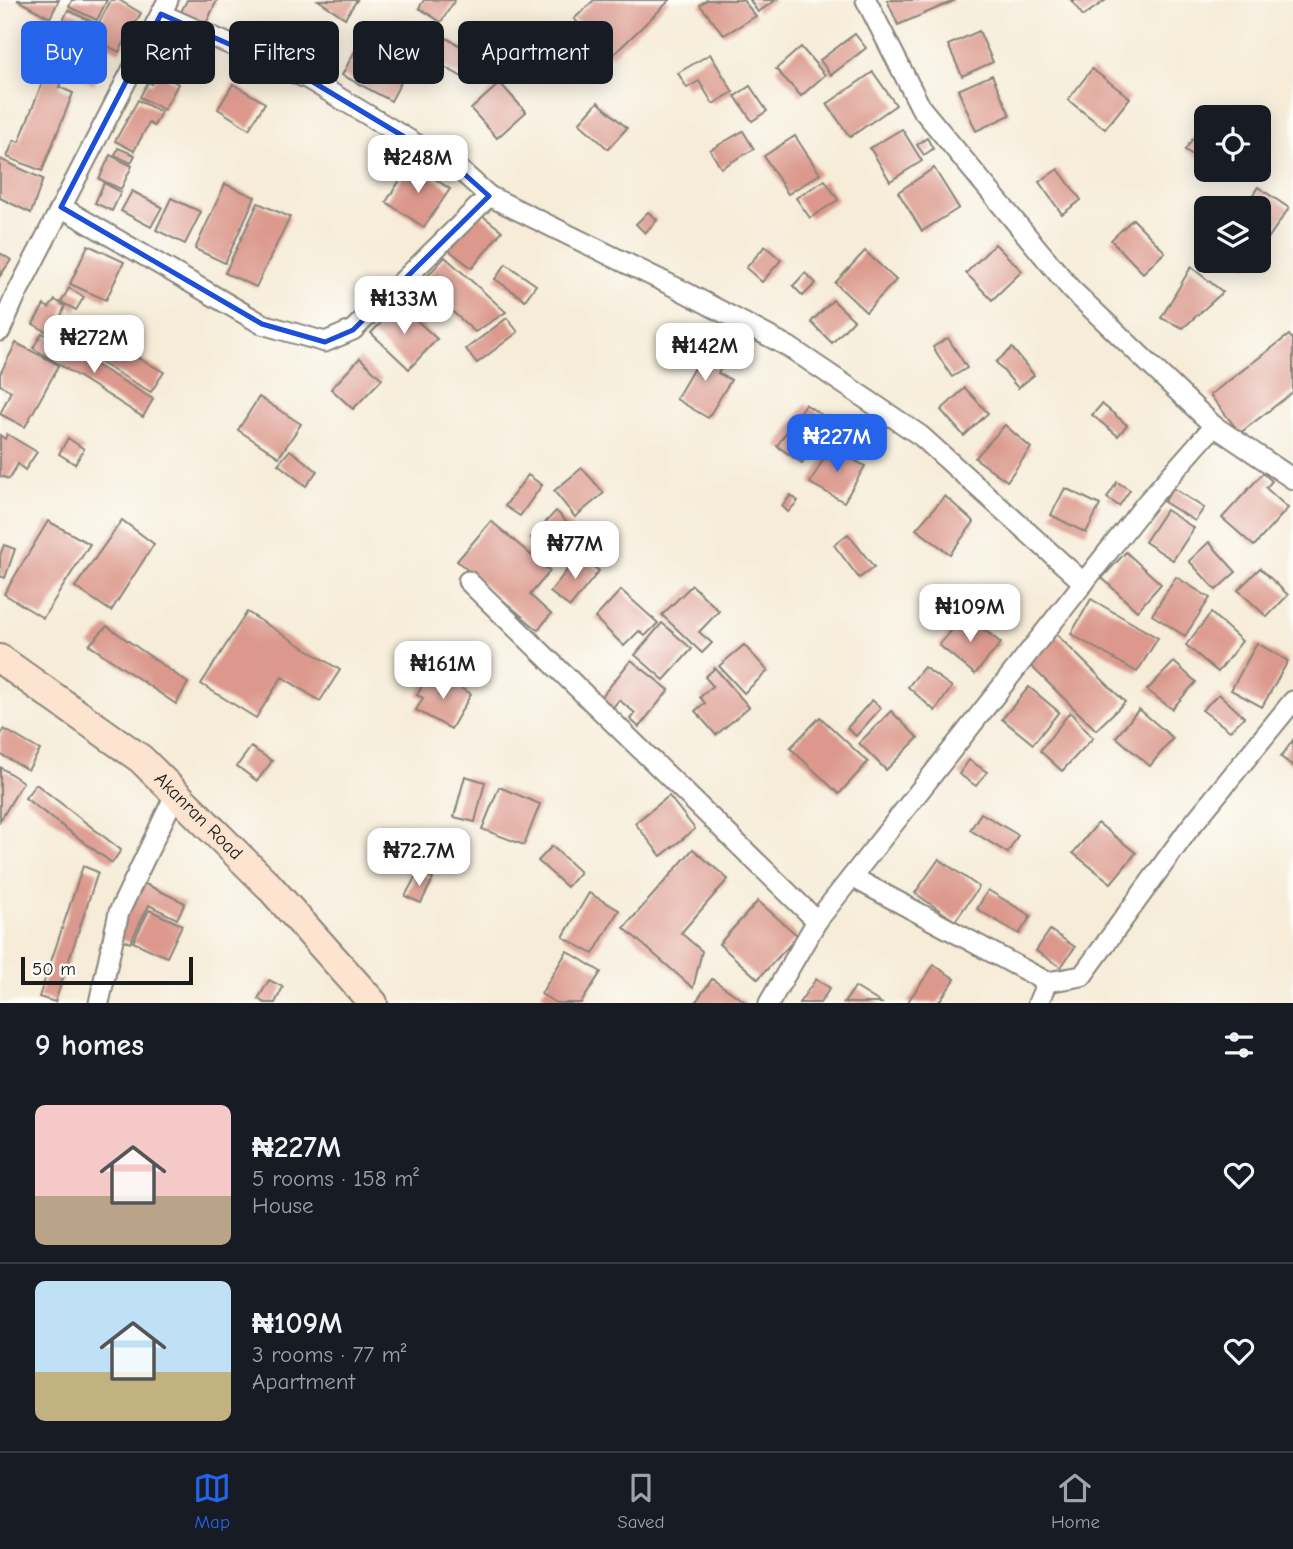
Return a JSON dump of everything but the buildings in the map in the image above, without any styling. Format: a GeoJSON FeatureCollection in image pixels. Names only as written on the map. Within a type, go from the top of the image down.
{"type":"FeatureCollection","features":[{"type":"Feature","properties":{"kind":"main road","name":"Akanran Road"},"geometry":{"type":"LineString","coordinates":[[0,659],[141,759],[268,885],[373,1003]]}},
{"type":"Feature","properties":{"kind":"street"},"geometry":{"type":"LineString","coordinates":[[866,0],[921,108],[1071,289],[1214,426],[1293,480]]}},
{"type":"Feature","properties":{"kind":"street"},"geometry":{"type":"LineString","coordinates":[[0,331],[7,293],[61,207],[164,7],[308,79],[461,171],[489,196],[679,289],[789,347],[920,436],[1084,583]]}},
{"type":"Feature","properties":{"kind":"street"},"geometry":{"type":"LineString","coordinates":[[61,207],[262,324],[325,342],[353,330],[489,196]]}},
{"type":"Feature","properties":{"kind":"street"},"geometry":{"type":"LineString","coordinates":[[769,1003],[817,921],[1149,501],[1214,426]]}},
{"type":"Feature","properties":{"kind":"street"},"geometry":{"type":"LineString","coordinates":[[468,581],[817,921]]}},
{"type":"Feature","properties":{"kind":"street"},"geometry":{"type":"LineString","coordinates":[[852,877],[1047,982],[1082,976],[1188,831],[1293,701]]}},
{"type":"Feature","properties":{"kind":"street"},"geometry":{"type":"LineString","coordinates":[[99,1003],[119,912],[176,793]]}},
{"type":"Feature","properties":{"kind":"street"},"geometry":{"type":"LineString","coordinates":[[1038,1003],[1047,982]]}},
{"type":"Feature","properties":{"kind":"highlighted area"},"geometry":{"type":"Polygon","coordinates":[[[161,14],[308,79],[461,171],[489,196],[353,330],[325,342],[262,324],[61,207],[161,14]]]}}]}
